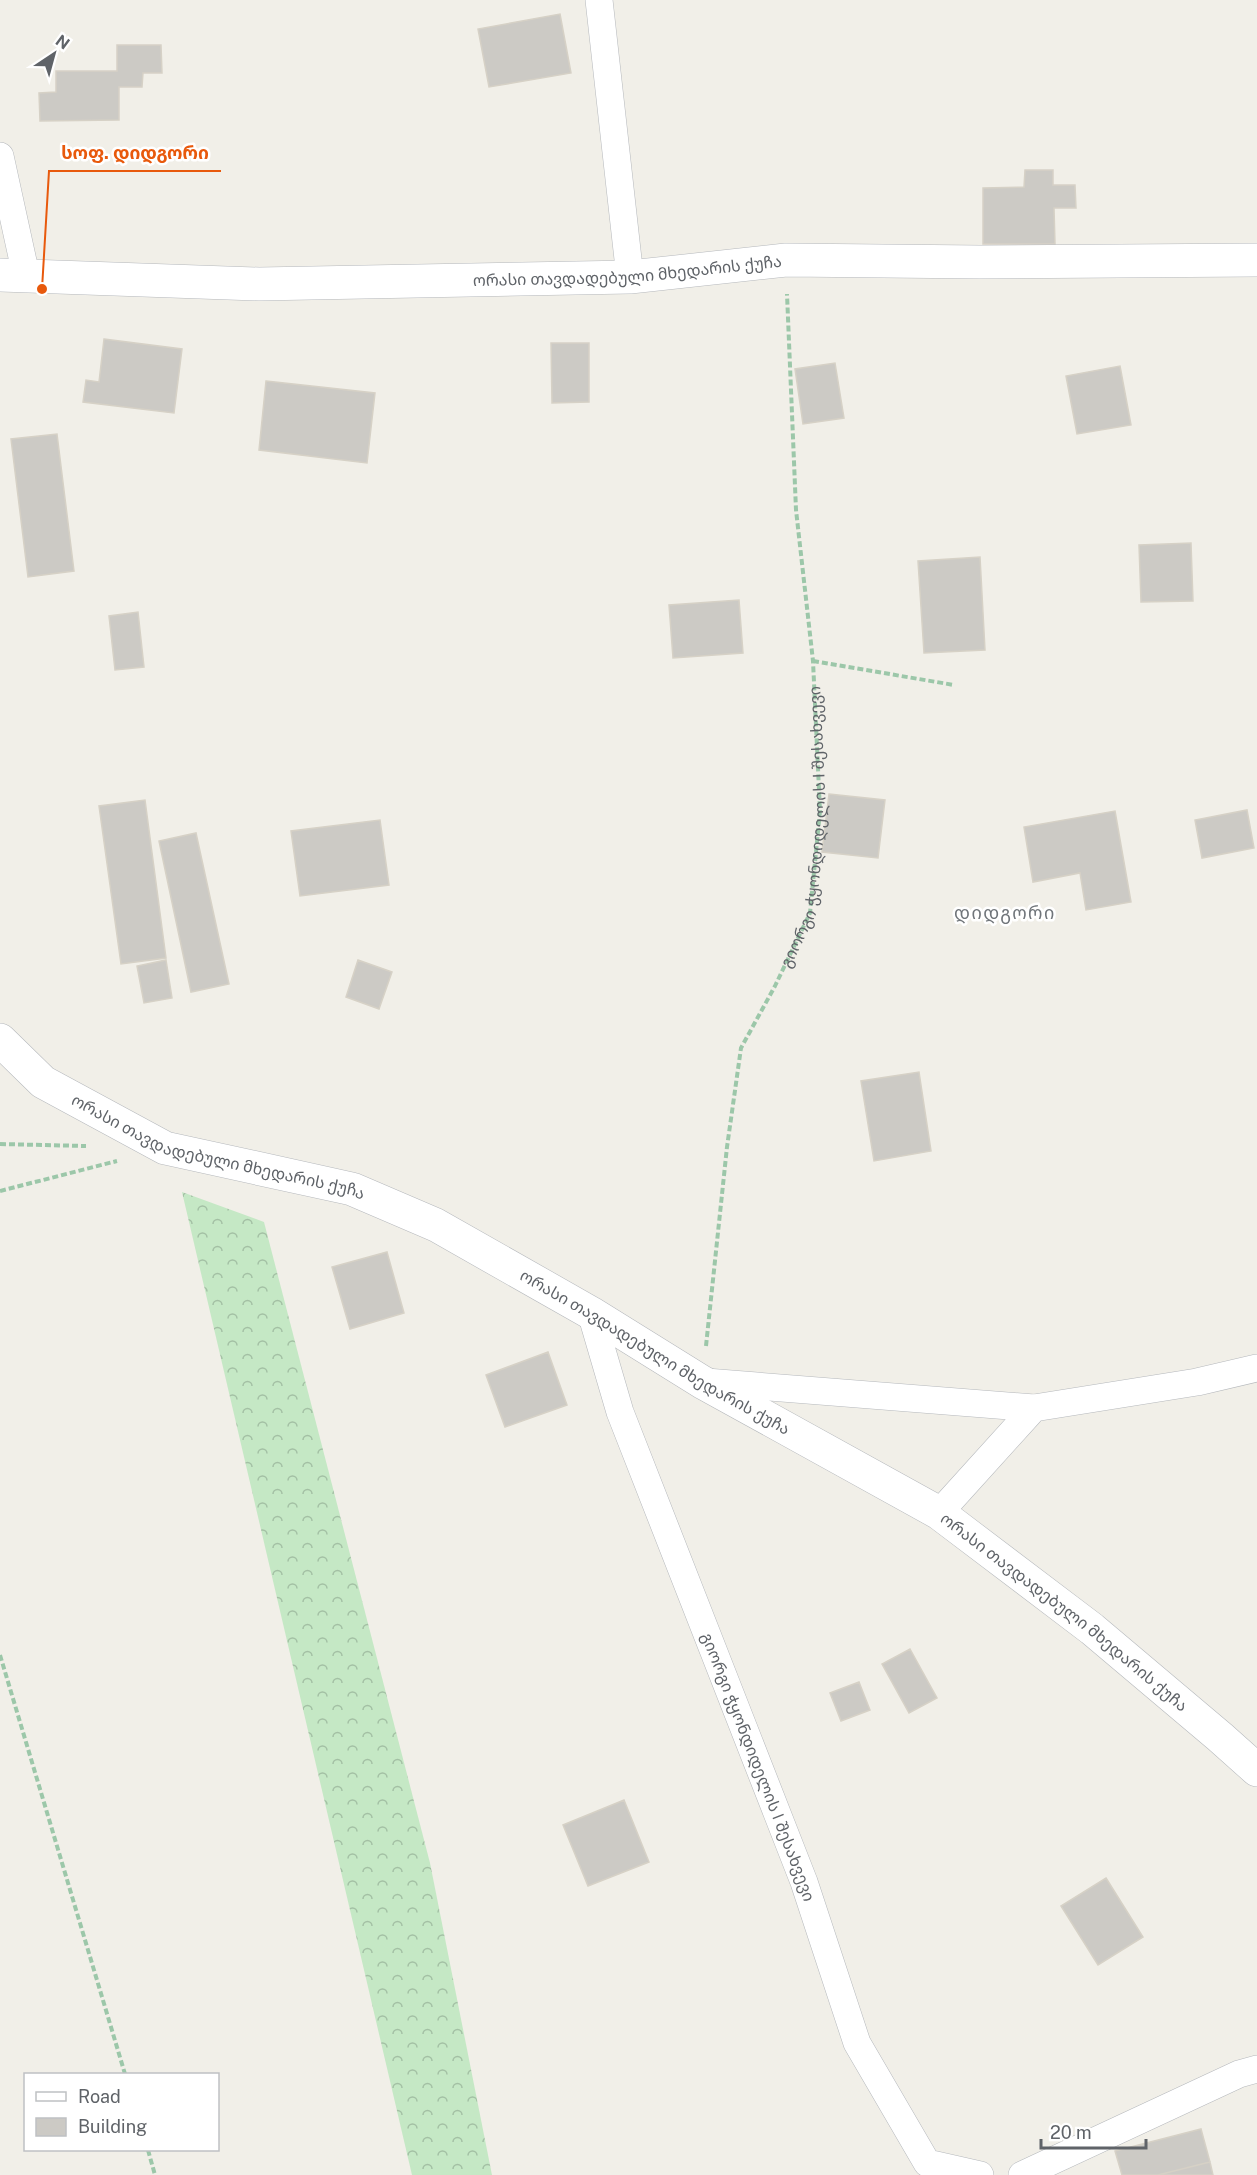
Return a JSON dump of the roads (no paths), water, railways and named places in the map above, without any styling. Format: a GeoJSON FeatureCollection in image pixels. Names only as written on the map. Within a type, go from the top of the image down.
{"type":"FeatureCollection","features":[{"type":"Feature","properties":{"kind":"street"},"geometry":{"type":"LineString","coordinates":[[599,0],[630,277]]}},
{"type":"Feature","properties":{"kind":"street"},"geometry":{"type":"LineString","coordinates":[[0,156],[13,275]]}},
{"type":"Feature","properties":{"kind":"street","name":"ორასი თავდადებული მხედარის ქუჩა"},"geometry":{"type":"LineString","coordinates":[[13,275],[259,284],[630,277],[786,260],[969,262],[1257,260]]}},
{"type":"Feature","properties":{"kind":"street","name":"ორასი თავდადებული მხედარის ქუჩა"},"geometry":{"type":"LineString","coordinates":[[0,1040],[43,1082],[165,1148],[352,1189],[436,1225],[591,1313],[702,1382],[939,1513],[1092,1629],[1257,1770]]}},
{"type":"Feature","properties":{"kind":"street","name":"გიორგი ჭყონდიდელის I შესახვევი"},"geometry":{"type":"LineString","coordinates":[[591,1313],[620,1412],[804,1882],[857,2043],[927,2163],[980,2175]]}},
{"type":"Feature","properties":{"kind":"street"},"geometry":{"type":"LineString","coordinates":[[702,1382],[1034,1408],[1197,1382],[1257,1368]]}},
{"type":"Feature","properties":{"kind":"street"},"geometry":{"type":"LineString","coordinates":[[939,1513],[1034,1408]]}},
{"type":"Feature","properties":{"kind":"street"},"geometry":{"type":"LineString","coordinates":[[1022,2175],[1239,2074],[1257,2069]]}},
{"type":"Feature","properties":{"kind":"place","name":"სოფ. დიდგორი"},"geometry":{"type":"Point","coordinates":[42,289]}},
{"type":"Feature","properties":{"kind":"district","name":"დიდგორი"},"geometry":{"type":"Point","coordinates":[1005,912]}}]}
